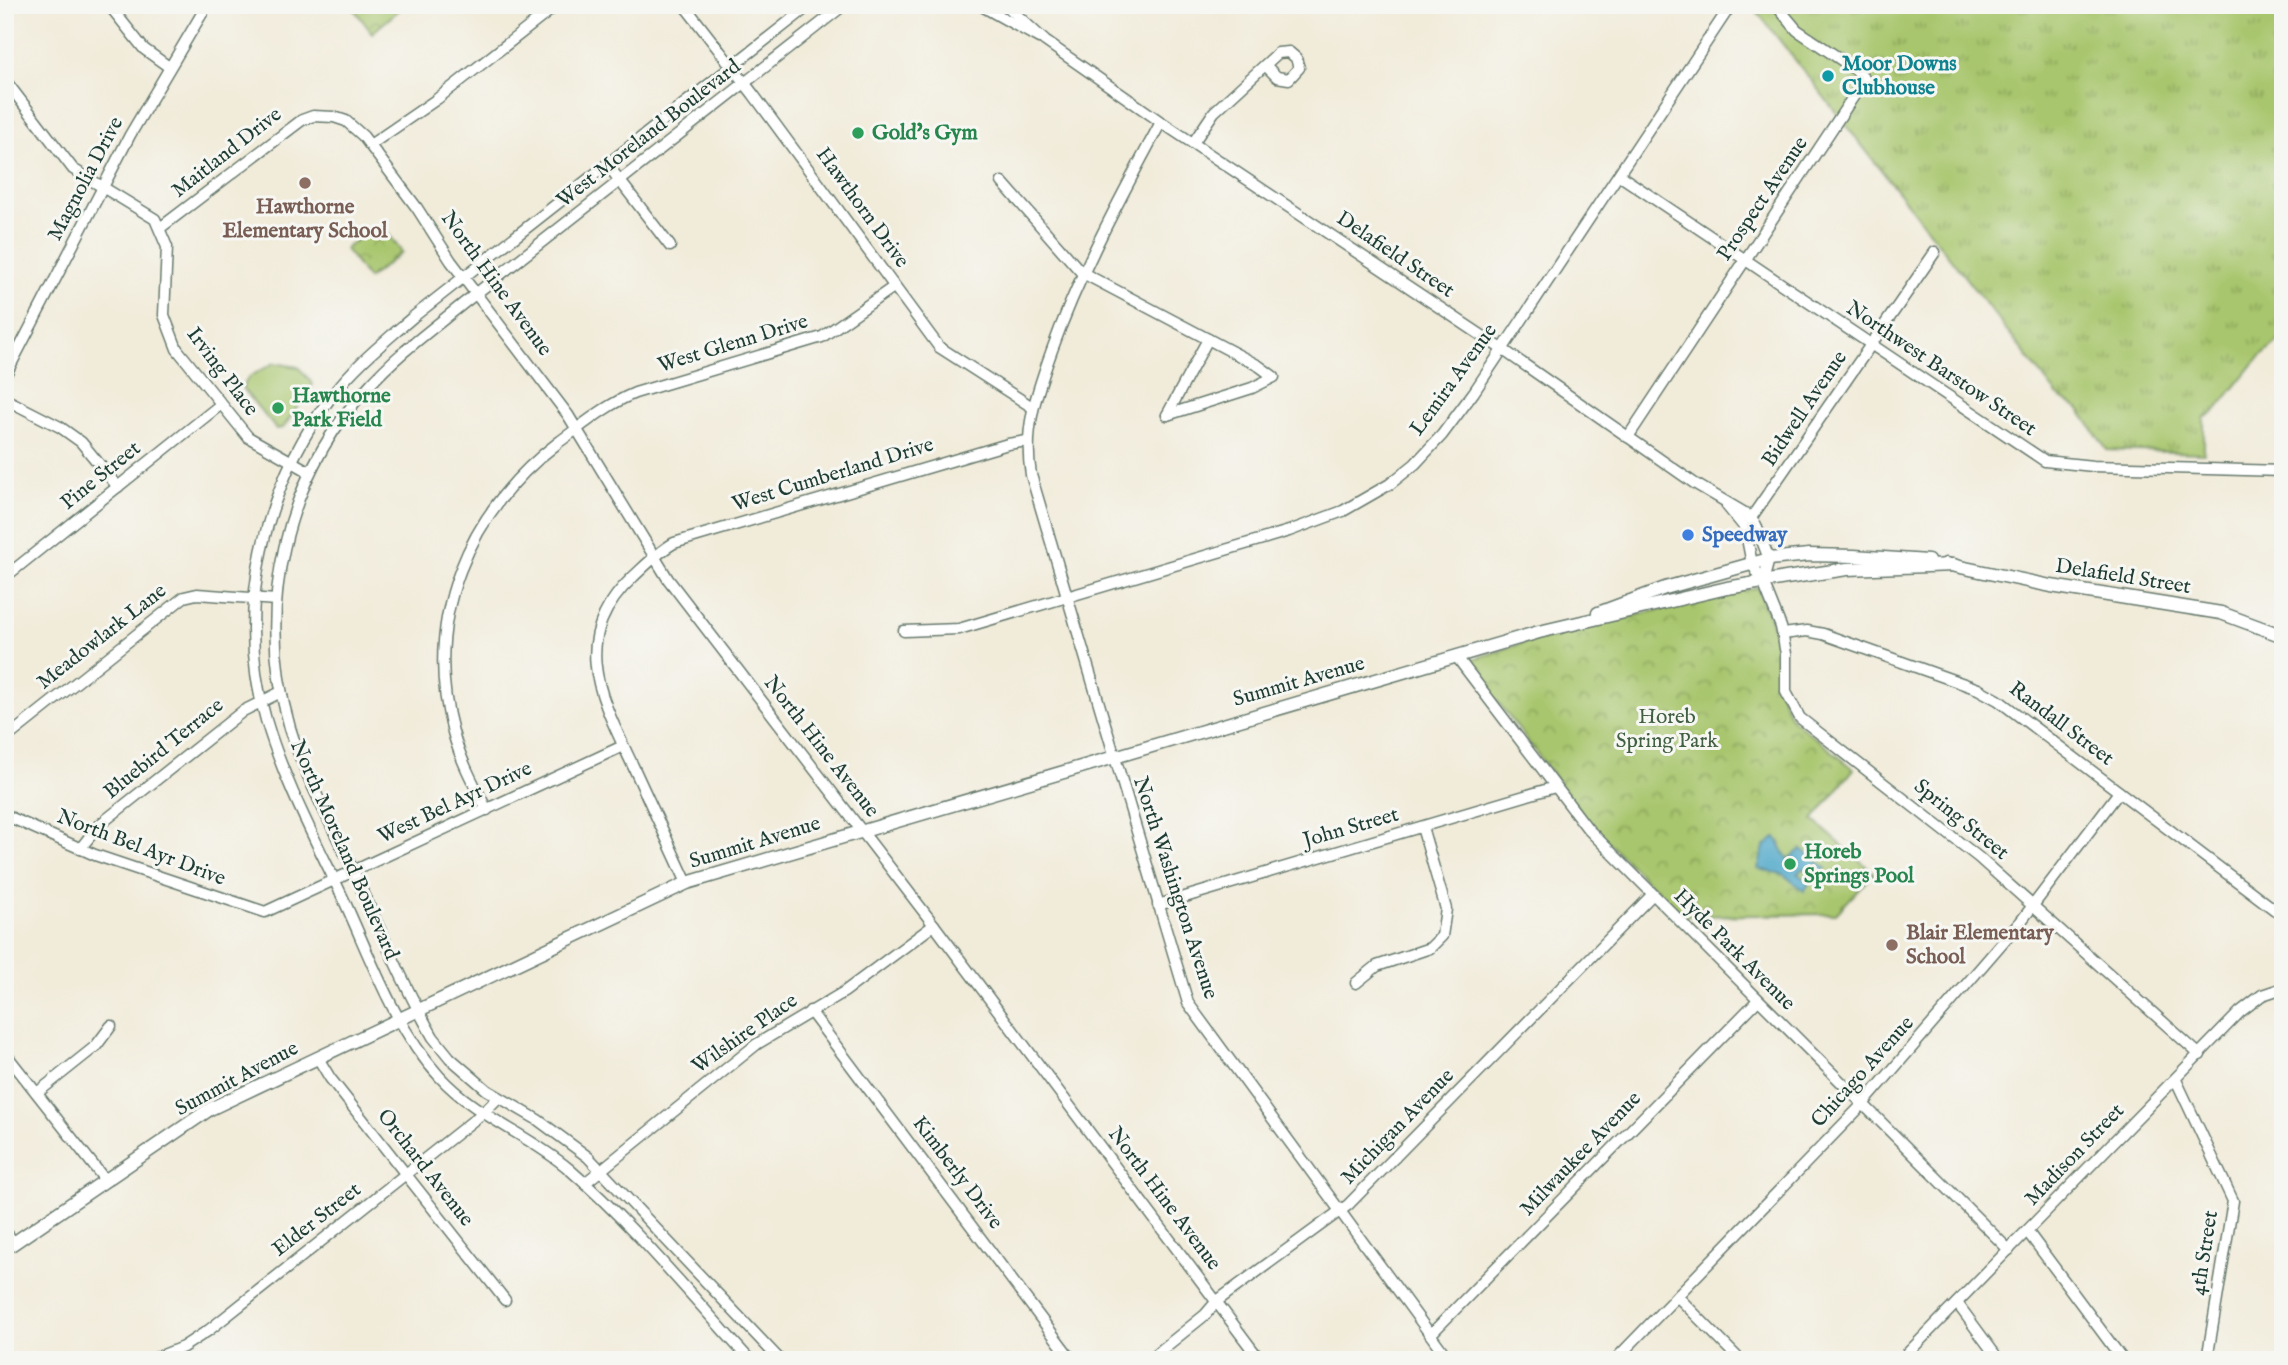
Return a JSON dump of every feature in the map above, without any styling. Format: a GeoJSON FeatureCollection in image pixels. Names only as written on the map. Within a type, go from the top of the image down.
{"type":"FeatureCollection","features":[{"type":"Feature","properties":{"kind":"main road","name":"Delafield Street"},"geometry":{"type":"LineString","coordinates":[[1769,559],[1809,555],[1854,556],[1954,565],[2051,586],[2221,612],[2283,636]]}},
{"type":"Feature","properties":{"kind":"main road","name":"Summit Avenue"},"geometry":{"type":"LineString","coordinates":[[1579,623],[1625,601],[1769,559]]}},
{"type":"Feature","properties":{"kind":"main road","name":"Delafield Street"},"geometry":{"type":"LineString","coordinates":[[1763,582],[1847,569],[1954,565]]}},
{"type":"Feature","properties":{"kind":"main road","name":"Summit Avenue"},"geometry":{"type":"LineString","coordinates":[[10,1246],[210,1110],[687,883],[1456,656],[1579,623],[1763,582]]}},
{"type":"Feature","properties":{"kind":"street"},"geometry":{"type":"LineString","coordinates":[[109,5],[144,49],[169,67]]}},
{"type":"Feature","properties":{"kind":"street","name":"Magnolia Drive"},"geometry":{"type":"LineString","coordinates":[[5,376],[102,188],[169,67],[207,5]]}},
{"type":"Feature","properties":{"kind":"street"},"geometry":{"type":"LineString","coordinates":[[370,145],[428,106],[557,5]]}},
{"type":"Feature","properties":{"kind":"street","name":"Hawthorn Drive"},"geometry":{"type":"LineString","coordinates":[[684,5],[745,83],[944,353],[1032,407]]}},
{"type":"Feature","properties":{"kind":"street","name":"West Moreland Boulevard"},"geometry":{"type":"LineString","coordinates":[[464,277],[810,5]]}},
{"type":"Feature","properties":{"kind":"street","name":"West Moreland Boulevard"},"geometry":{"type":"LineString","coordinates":[[477,293],[844,5]]}},
{"type":"Feature","properties":{"kind":"street","name":"Delafield Street"},"geometry":{"type":"LineString","coordinates":[[981,5],[993,9],[1045,41],[1193,144],[1751,518]]}},
{"type":"Feature","properties":{"kind":"street","name":"Delafield Street"},"geometry":{"type":"LineString","coordinates":[[1006,5],[1045,41]]}},
{"type":"Feature","properties":{"kind":"street","name":"Lemira Avenue"},"geometry":{"type":"LineString","coordinates":[[904,631],[959,629],[1317,522],[1367,498],[1432,447],[1502,349],[1731,5]]}},
{"type":"Feature","properties":{"kind":"street","name":"Prospect Avenue"},"geometry":{"type":"LineString","coordinates":[[1628,437],[1865,79],[1858,71],[1797,30],[1776,5]]}},
{"type":"Feature","properties":{"kind":"street"},"geometry":{"type":"LineString","coordinates":[[790,21],[803,38]]}},
{"type":"Feature","properties":{"kind":"street"},"geometry":{"type":"LineString","coordinates":[[1193,144],[1214,112],[1265,65]]}},
{"type":"Feature","properties":{"kind":"street"},"geometry":{"type":"LineString","coordinates":[[5,80],[73,169],[147,212],[160,228]]}},
{"type":"Feature","properties":{"kind":"street","name":"Maitland Drive"},"geometry":{"type":"LineString","coordinates":[[160,228],[307,118],[323,115],[346,121],[370,145]]}},
{"type":"Feature","properties":{"kind":"street","name":"North Washington Avenue"},"geometry":{"type":"LineString","coordinates":[[1161,122],[1082,272],[1032,407],[1027,441],[1031,475],[1190,1008],[1449,1360]]}},
{"type":"Feature","properties":{"kind":"street","name":"North Hine Avenue"},"geometry":{"type":"LineString","coordinates":[[370,145],[577,428],[653,557],[934,925],[1260,1360]]}},
{"type":"Feature","properties":{"kind":"street"},"geometry":{"type":"LineString","coordinates":[[607,164],[670,246]]}},
{"type":"Feature","properties":{"kind":"street","name":"Northwest Barstow Street"},"geometry":{"type":"LineString","coordinates":[[1619,175],[2045,461],[2093,466],[2283,471]]}},
{"type":"Feature","properties":{"kind":"street"},"geometry":{"type":"LineString","coordinates":[[1002,182],[1082,272],[1208,339],[1274,377],[1167,415],[1208,339]]}},
{"type":"Feature","properties":{"kind":"street","name":"Irving Place"},"geometry":{"type":"LineString","coordinates":[[160,228],[169,259],[163,303],[166,326],[177,349],[248,437],[310,472]]}},
{"type":"Feature","properties":{"kind":"street"},"geometry":{"type":"LineString","coordinates":[[495,252],[508,269]]}},
{"type":"Feature","properties":{"kind":"street","name":"Bidwell Avenue"},"geometry":{"type":"LineString","coordinates":[[1751,518],[1935,252]]}},
{"type":"Feature","properties":{"kind":"street","name":"North Moreland Boulevard"},"geometry":{"type":"LineString","coordinates":[[464,277],[387,339],[351,373],[314,422],[291,463],[267,529],[254,598],[255,652],[261,701],[278,756],[372,960],[416,1047],[434,1071],[460,1096],[539,1146],[585,1184],[750,1360]]}},
{"type":"Feature","properties":{"kind":"street","name":"West Glenn Drive"},"geometry":{"type":"LineString","coordinates":[[487,810],[458,749],[446,703],[443,660],[450,600],[463,559],[492,508],[529,465],[611,404],[635,393],[822,337],[895,286]]}},
{"type":"Feature","properties":{"kind":"street","name":"North Moreland Boulevard"},"geometry":{"type":"LineString","coordinates":[[477,293],[376,378],[334,430],[310,472],[285,542],[276,600],[277,660],[281,692],[296,746],[433,1037],[450,1058],[498,1098],[554,1131],[600,1169],[780,1360]]}},
{"type":"Feature","properties":{"kind":"street"},"geometry":{"type":"LineString","coordinates":[[5,398],[66,431],[89,450],[118,486]]}},
{"type":"Feature","properties":{"kind":"street","name":"Pine Street"},"geometry":{"type":"LineString","coordinates":[[5,577],[220,405]]}},
{"type":"Feature","properties":{"kind":"street","name":"West Cumberland Drive"},"geometry":{"type":"LineString","coordinates":[[687,883],[597,686],[596,641],[610,603],[653,557],[686,539],[1008,443],[1027,441]]}},
{"type":"Feature","properties":{"kind":"street","name":"Delafield Street"},"geometry":{"type":"LineString","coordinates":[[1723,501],[1745,528],[1752,564],[1763,582]]}},
{"type":"Feature","properties":{"kind":"street"},"geometry":{"type":"LineString","coordinates":[[1751,518],[1769,559],[1763,582]]}},
{"type":"Feature","properties":{"kind":"street","name":"Spring Street"},"geometry":{"type":"LineString","coordinates":[[1763,582],[1783,634],[1786,692],[1800,718],[1954,836],[2200,1055]]}},
{"type":"Feature","properties":{"kind":"street","name":"Meadowlark Lane"},"geometry":{"type":"LineString","coordinates":[[5,739],[184,597],[198,594],[276,600]]}},
{"type":"Feature","properties":{"kind":"street","name":"Randall Street"},"geometry":{"type":"LineString","coordinates":[[1783,634],[1807,631],[1823,634],[1988,694],[2283,916]]}},
{"type":"Feature","properties":{"kind":"street","name":"Hyde Park Avenue"},"geometry":{"type":"LineString","coordinates":[[1456,656],[1588,829],[2009,1250]]}},
{"type":"Feature","properties":{"kind":"street","name":"Bluebird Terrace"},"geometry":{"type":"LineString","coordinates":[[80,849],[98,827],[243,711],[281,692]]}},
{"type":"Feature","properties":{"kind":"street","name":"West Bel Ayr Drive"},"geometry":{"type":"LineString","coordinates":[[265,912],[623,746]]}},
{"type":"Feature","properties":{"kind":"street","name":"John Street"},"geometry":{"type":"LineString","coordinates":[[1158,905],[1555,787]]}},
{"type":"Feature","properties":{"kind":"street","name":"Chicago Avenue"},"geometry":{"type":"LineString","coordinates":[[1615,1360],[1863,1104],[2033,906],[2119,792]]}},
{"type":"Feature","properties":{"kind":"street","name":"North Bel Ayr Drive"},"geometry":{"type":"LineString","coordinates":[[5,815],[80,849],[265,912]]}},
{"type":"Feature","properties":{"kind":"street"},"geometry":{"type":"LineString","coordinates":[[1356,983],[1377,966],[1430,948],[1442,936],[1446,909],[1422,827]]}},
{"type":"Feature","properties":{"kind":"street","name":"Michigan Avenue"},"geometry":{"type":"LineString","coordinates":[[1149,1360],[1205,1315],[1217,1301],[1340,1211],[1652,895]]}},
{"type":"Feature","properties":{"kind":"street","name":"Wilshire Place"},"geometry":{"type":"LineString","coordinates":[[585,1184],[600,1169],[757,1044],[844,992],[934,925]]}},
{"type":"Feature","properties":{"kind":"street"},"geometry":{"type":"LineString","coordinates":[[372,960],[391,951]]}},
{"type":"Feature","properties":{"kind":"street","name":"Madison Street"},"geometry":{"type":"LineString","coordinates":[[1901,1360],[2250,1003],[2269,991],[2283,988]]}},
{"type":"Feature","properties":{"kind":"street","name":"Milwaukee Avenue"},"geometry":{"type":"LineString","coordinates":[[1431,1334],[1758,1000]]}},
{"type":"Feature","properties":{"kind":"street","name":"Kimberly Drive"},"geometry":{"type":"LineString","coordinates":[[810,1011],[1072,1360]]}},
{"type":"Feature","properties":{"kind":"street"},"geometry":{"type":"LineString","coordinates":[[37,1093],[96,1046],[111,1026]]}},
{"type":"Feature","properties":{"kind":"street"},"geometry":{"type":"LineString","coordinates":[[5,1053],[105,1180]]}},
{"type":"Feature","properties":{"kind":"street","name":"Orchard Avenue"},"geometry":{"type":"LineString","coordinates":[[318,1058],[330,1078],[505,1300]]}},
{"type":"Feature","properties":{"kind":"street"},"geometry":{"type":"LineString","coordinates":[[434,1071],[450,1058]]}},
{"type":"Feature","properties":{"kind":"street","name":"4th Street"},"geometry":{"type":"LineString","coordinates":[[2176,1080],[2233,1200],[2207,1360]]}},
{"type":"Feature","properties":{"kind":"street","name":"Elder Street"},"geometry":{"type":"LineString","coordinates":[[151,1360],[171,1354],[197,1339],[406,1175],[498,1098]]}},
{"type":"Feature","properties":{"kind":"street"},"geometry":{"type":"LineString","coordinates":[[5,1231],[10,1246]]}},
{"type":"Feature","properties":{"kind":"street"},"geometry":{"type":"LineString","coordinates":[[2027,1231],[2123,1360]]}},
{"type":"Feature","properties":{"kind":"street"},"geometry":{"type":"LineString","coordinates":[[1677,1296],[1740,1360]]}},
{"type":"Feature","properties":{"kind":"street"},"geometry":{"type":"LineString","coordinates":[[1957,1303],[1999,1360]]}},
{"type":"Feature","properties":{"kind":"green space"},"geometry":{"type":"Polygon","coordinates":[[[351,5],[405,5],[372,33],[351,5]]]}},
{"type":"Feature","properties":{"kind":"green space"},"geometry":{"type":"Polygon","coordinates":[[[1752,5],[2283,5],[2283,338],[2255,362],[2214,413],[2204,418],[2204,453],[2107,450],[2079,409],[2058,396],[1752,5]]]}},
{"type":"Feature","properties":{"kind":"green space"},"geometry":{"type":"Polygon","coordinates":[[[372,228],[376,234],[382,230],[388,234],[402,252],[368,279],[345,249],[372,228]]]}},
{"type":"Feature","properties":{"kind":"green space","name":"Hawthorne Park Field"},"geometry":{"type":"Polygon","coordinates":[[[274,363],[298,367],[313,384],[283,428],[276,429],[242,388],[249,377],[274,363]]]}},
{"type":"Feature","properties":{"kind":"green space","name":"Horeb Spring Park"},"geometry":{"type":"Polygon","coordinates":[[[1757,587],[1779,640],[1779,690],[1791,718],[1854,769],[1813,820],[1874,873],[1836,914],[1682,916],[1590,824],[1467,661],[1539,638],[1757,587]]]}},
{"type":"Feature","properties":{"kind":"water","name":"Horeb Springs Pool"},"geometry":{"type":"Polygon","coordinates":[[[1776,837],[1788,860],[1801,849],[1826,868],[1819,879],[1803,868],[1798,874],[1810,883],[1804,891],[1783,874],[1758,869],[1764,847],[1776,837]]]}},
{"type":"Feature","properties":{"kind":"place","name":"Moor Downs Clubhouse"},"geometry":{"type":"Point","coordinates":[1828,76]}},
{"type":"Feature","properties":{"kind":"place","name":"Gold's Gym"},"geometry":{"type":"Point","coordinates":[858,133]}},
{"type":"Feature","properties":{"kind":"place","name":"Hawthorne Elementary School"},"geometry":{"type":"Point","coordinates":[305,183]}},
{"type":"Feature","properties":{"kind":"place","name":"Hawthorne Park Field"},"geometry":{"type":"Point","coordinates":[278,408]}},
{"type":"Feature","properties":{"kind":"place","name":"Speedway"},"geometry":{"type":"Point","coordinates":[1688,535]}},
{"type":"Feature","properties":{"kind":"place","name":"Horeb Springs Pool"},"geometry":{"type":"Point","coordinates":[1790,864]}},
{"type":"Feature","properties":{"kind":"place","name":"Blair Elementary School"},"geometry":{"type":"Point","coordinates":[1892,945]}}]}
